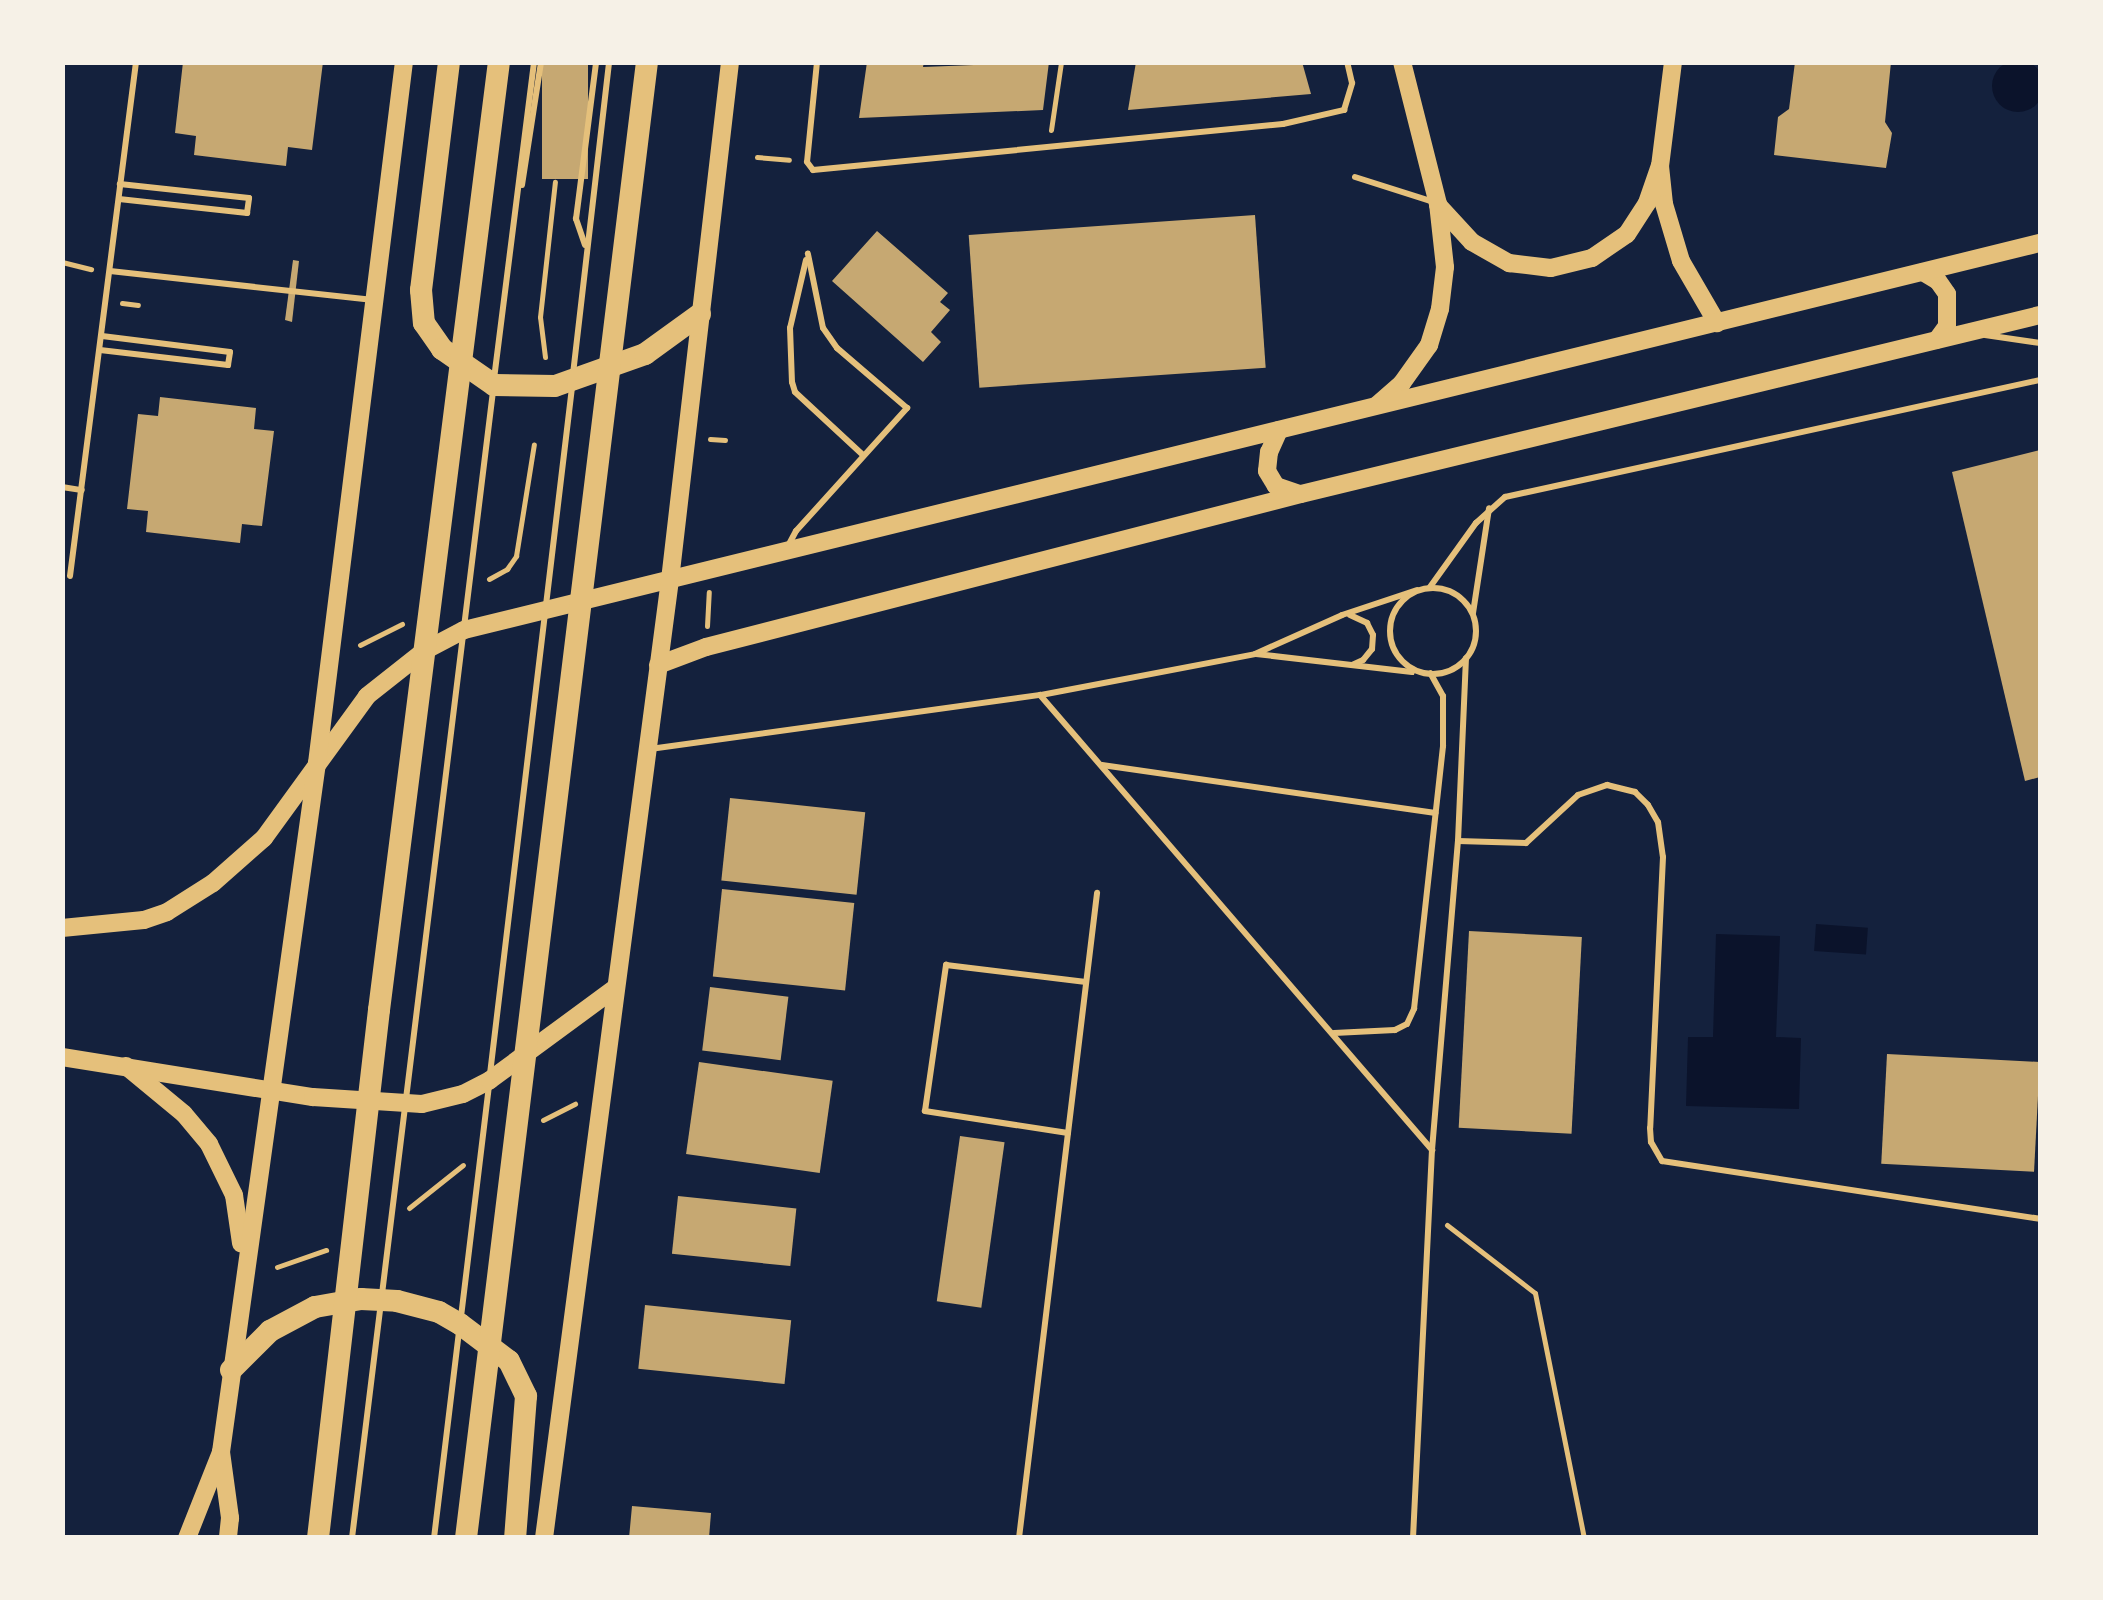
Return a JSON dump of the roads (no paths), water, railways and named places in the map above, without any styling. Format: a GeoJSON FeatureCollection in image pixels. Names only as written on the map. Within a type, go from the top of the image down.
{"type":"FeatureCollection","features":[{"type":"Feature","properties":{"kind":"highway"},"geometry":{"type":"LineString","coordinates":[[449,62],[421,308],[432,338],[460,365],[494,385],[520,389],[572,383],[610,370],[671,338],[700,314]]}},
{"type":"Feature","properties":{"kind":"highway"},"geometry":{"type":"LineString","coordinates":[[318,1538],[368,1103],[499,62]]}},
{"type":"Feature","properties":{"kind":"highway"},"geometry":{"type":"LineString","coordinates":[[466,1538],[647,62]]}},
{"type":"Feature","properties":{"kind":"highway"},"geometry":{"type":"LineString","coordinates":[[231,1370],[250,1346],[290,1318],[344,1302],[382,1299],[439,1312],[460,1324],[516,1371],[526,1396],[515,1538]]}},
{"type":"Feature","properties":{"kind":"street"},"geometry":{"type":"LineString","coordinates":[[186,1538],[220,1452],[317,763],[404,62]]}},
{"type":"Feature","properties":{"kind":"street"},"geometry":{"type":"LineString","coordinates":[[544,1538],[670,580],[730,62]]}},
{"type":"Feature","properties":{"kind":"street"},"geometry":{"type":"LineString","coordinates":[[1375,407],[1402,383],[1429,344],[1440,309],[1445,268],[1438,204],[1402,62]]}},
{"type":"Feature","properties":{"kind":"street"},"geometry":{"type":"LineString","coordinates":[[1438,204],[1472,242],[1509,262],[1551,268],[1592,258],[1627,234],[1646,203],[1660,166],[1672,62]]}},
{"type":"Feature","properties":{"kind":"street"},"geometry":{"type":"LineString","coordinates":[[1660,166],[1670,231],[1702,303],[1717,323]]}},
{"type":"Feature","properties":{"kind":"street"},"geometry":{"type":"LineString","coordinates":[[62,928],[144,920],[194,896],[264,838],[354,709],[424,651],[464,630],[2040,244]]}},
{"type":"Feature","properties":{"kind":"street"},"geometry":{"type":"LineString","coordinates":[[1924,272],[1938,281],[1947,294],[1947,326],[1938,340]]}},
{"type":"Feature","properties":{"kind":"street"},"geometry":{"type":"LineString","coordinates":[[658,664],[706,647],[1300,494],[2040,315]]}},
{"type":"Feature","properties":{"kind":"street"},"geometry":{"type":"LineString","coordinates":[[1279,430],[1268,452],[1268,471],[1276,486],[1300,494]]}},
{"type":"Feature","properties":{"kind":"street"},"geometry":{"type":"LineString","coordinates":[[62,1057],[270,1091],[405,1106],[444,1100],[490,1080],[614,989]]}},
{"type":"Feature","properties":{"kind":"street"},"geometry":{"type":"LineString","coordinates":[[126,1066],[184,1114],[209,1144],[234,1195],[244,1265]]}},
{"type":"Feature","properties":{"kind":"street"},"geometry":{"type":"LineString","coordinates":[[220,1452],[228,1498],[228,1538]]}},
{"type":"Feature","properties":{"kind":"lane"},"geometry":{"type":"LineString","coordinates":[[70,576],[136,62]]}},
{"type":"Feature","properties":{"kind":"lane"},"geometry":{"type":"LineString","coordinates":[[352,1538],[537,62]]}},
{"type":"Feature","properties":{"kind":"lane"},"geometry":{"type":"LineString","coordinates":[[585,246],[576,219],[596,62]]}},
{"type":"Feature","properties":{"kind":"lane"},"geometry":{"type":"LineString","coordinates":[[434,1538],[546,610],[585,246],[610,62]]}},
{"type":"Feature","properties":{"kind":"lane"},"geometry":{"type":"LineString","coordinates":[[817,62],[807,162],[813,170],[1283,124],[1344,110],[1352,83],[1347,62]]}},
{"type":"Feature","properties":{"kind":"lane"},"geometry":{"type":"LineString","coordinates":[[1354,177],[1438,204]]}},
{"type":"Feature","properties":{"kind":"lane"},"geometry":{"type":"LineString","coordinates":[[118,200],[248,214],[249,198],[120,184]]}},
{"type":"Feature","properties":{"kind":"lane"},"geometry":{"type":"LineString","coordinates":[[788,548],[796,530],[907,408],[837,348],[823,328],[808,254],[790,328],[792,382],[795,392],[862,456]]}},
{"type":"Feature","properties":{"kind":"lane"},"geometry":{"type":"LineString","coordinates":[[110,272],[374,300]]}},
{"type":"Feature","properties":{"kind":"lane"},"geometry":{"type":"LineString","coordinates":[[1974,333],[2040,344]]}},
{"type":"Feature","properties":{"kind":"lane"},"geometry":{"type":"LineString","coordinates":[[100,350],[228,365],[230,352],[102,336]]}},
{"type":"Feature","properties":{"kind":"lane"},"geometry":{"type":"LineString","coordinates":[[1430,588],[1489,508],[1505,498],[2040,380]]}},
{"type":"Feature","properties":{"kind":"lane"},"geometry":{"type":"LineString","coordinates":[[62,487],[82,490]]}},
{"type":"Feature","properties":{"kind":"lane"},"geometry":{"type":"LineString","coordinates":[[1255,654],[1427,673],[1455,668],[1474,644],[1473,615],[1489,508]]}},
{"type":"Feature","properties":{"kind":"lane"},"geometry":{"type":"LineString","coordinates":[[646,750],[1040,695],[1255,654],[1342,615],[1417,590],[1430,588],[1456,594],[1473,615]]}},
{"type":"Feature","properties":{"kind":"lane"},"geometry":{"type":"LineString","coordinates":[[1334,1033],[1395,1030],[1407,1024],[1414,1008],[1444,714],[1441,686],[1427,673],[1400,660],[1390,634],[1396,608],[1417,590]]}},
{"type":"Feature","properties":{"kind":"lane"},"geometry":{"type":"LineString","coordinates":[[1342,615],[1356,615],[1367,623],[1372,635],[1372,649],[1364,660],[1351,666]]}},
{"type":"Feature","properties":{"kind":"lane"},"geometry":{"type":"LineString","coordinates":[[1413,1538],[1432,1150],[1458,841],[1466,658]]}},
{"type":"Feature","properties":{"kind":"lane"},"geometry":{"type":"LineString","coordinates":[[1040,695],[1432,1150]]}},
{"type":"Feature","properties":{"kind":"lane"},"geometry":{"type":"LineString","coordinates":[[1100,764],[1436,813]]}},
{"type":"Feature","properties":{"kind":"lane"},"geometry":{"type":"LineString","coordinates":[[1458,841],[1526,844],[1578,795],[1608,785],[1635,792],[1648,805],[1658,822],[1662,857],[1650,1128],[1651,1142],[1662,1161],[2040,1218]]}},
{"type":"Feature","properties":{"kind":"lane"},"geometry":{"type":"LineString","coordinates":[[1020,1538],[1097,893]]}},
{"type":"Feature","properties":{"kind":"lane"},"geometry":{"type":"LineString","coordinates":[[1068,1133],[926,1111],[946,965],[1086,982]]}},
{"type":"Feature","properties":{"kind":"water"},"geometry":{"type":"Polygon","coordinates":[[[2018,60],[2036,68],[2044,86],[2036,104],[2018,112],[2000,104],[1992,86],[2000,68],[2018,60]]]}},
{"type":"Feature","properties":{"kind":"water"},"geometry":{"type":"Polygon","coordinates":[[[1816,924],[1868,928],[1866,955],[1814,951],[1816,924]]]}},
{"type":"Feature","properties":{"kind":"water"},"geometry":{"type":"Polygon","coordinates":[[[1716,934],[1780,936],[1776,1037],[1801,1038],[1799,1109],[1686,1106],[1688,1037],[1713,1037],[1716,934]]]}}]}
